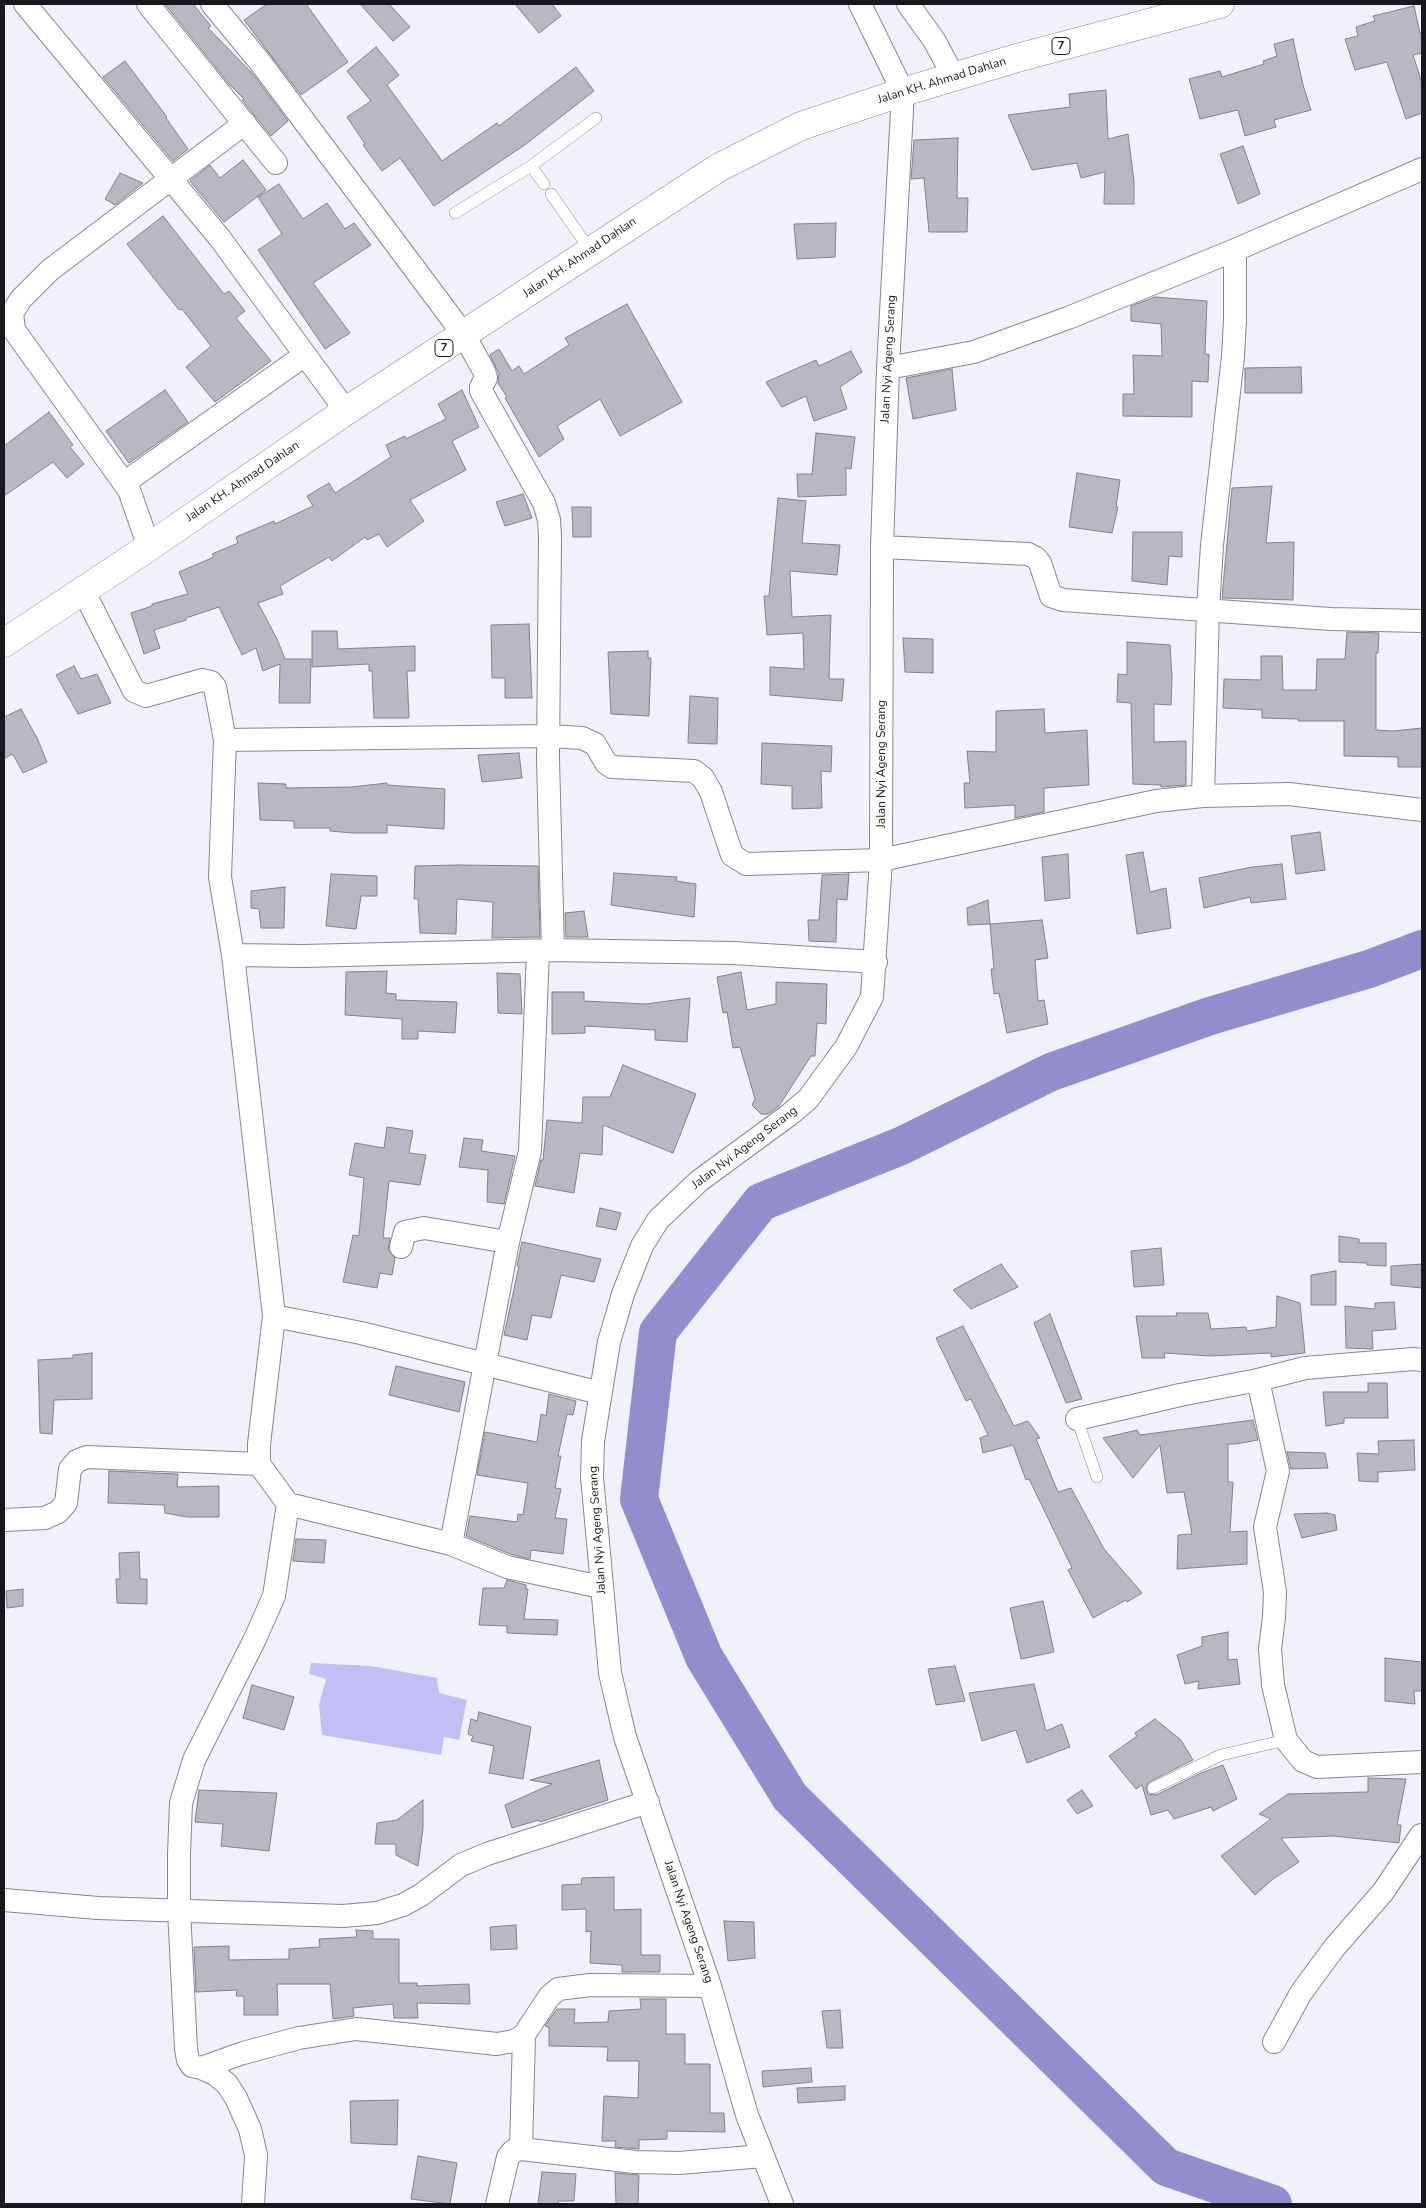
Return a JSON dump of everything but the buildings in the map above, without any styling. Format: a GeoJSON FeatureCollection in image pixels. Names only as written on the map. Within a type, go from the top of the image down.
{"type":"FeatureCollection","features":[{"type":"Feature","properties":{"kind":"highway","name":"Jalan KH. Ahmad Dahlan"},"geometry":{"type":"LineString","coordinates":[[4,643],[149,547],[346,411],[726,163],[801,126],[903,92],[1220,4]]}},
{"type":"Feature","properties":{"kind":"street"},"geometry":{"type":"LineString","coordinates":[[25,4],[219,237],[346,411]]}},
{"type":"Feature","properties":{"kind":"street"},"geometry":{"type":"LineString","coordinates":[[148,4],[276,164]]}},
{"type":"Feature","properties":{"kind":"street"},"geometry":{"type":"LineString","coordinates":[[212,4],[260,62],[464,335],[484,371],[486,378],[481,387],[482,391],[544,503],[549,520],[549,736],[546,950],[530,1151],[508,1242],[451,1544]]}},
{"type":"Feature","properties":{"kind":"street"},"geometry":{"type":"LineString","coordinates":[[860,4],[903,92]]}},
{"type":"Feature","properties":{"kind":"street"},"geometry":{"type":"LineString","coordinates":[[908,4],[934,40],[954,77]]}},
{"type":"Feature","properties":{"kind":"street","name":"Jalan Nyi Ageng Serang"},"geometry":{"type":"LineString","coordinates":[[782,2204],[747,2115],[710,1986],[624,1737],[610,1674],[592,1477],[593,1441],[609,1342],[623,1294],[642,1246],[658,1220],[699,1181],[789,1116],[808,1100],[846,1047],[872,997],[882,860],[882,547],[888,368],[903,92]]}},
{"type":"Feature","properties":{"kind":"street"},"geometry":{"type":"LineString","coordinates":[[149,547],[129,490],[14,330],[12,313],[21,299],[50,270],[245,123]]}},
{"type":"Feature","properties":{"kind":"street"},"geometry":{"type":"LineString","coordinates":[[888,368],[974,352],[1068,318],[1235,250],[1422,168]]}},
{"type":"Feature","properties":{"kind":"street"},"geometry":{"type":"LineString","coordinates":[[1203,796],[1208,609],[1212,545],[1233,356],[1235,250]]}},
{"type":"Feature","properties":{"kind":"street"},"geometry":{"type":"LineString","coordinates":[[124,483],[305,355]]}},
{"type":"Feature","properties":{"kind":"street"},"geometry":{"type":"LineString","coordinates":[[882,547],[1028,554],[1036,558],[1040,563],[1051,596],[1063,600],[1332,619],[1422,621]]}},
{"type":"Feature","properties":{"kind":"street"},"geometry":{"type":"LineString","coordinates":[[83,590],[134,691],[146,696],[202,680],[211,682],[215,687],[225,740],[220,877],[233,955],[274,1316],[259,1444],[259,1464],[288,1504],[451,1544],[507,1568],[601,1587]]}},
{"type":"Feature","properties":{"kind":"street"},"geometry":{"type":"LineString","coordinates":[[225,740],[549,736],[589,740],[600,749],[606,763],[612,768],[694,770],[703,778],[710,792],[732,855],[746,864],[882,860],[1156,800],[1203,796],[1289,794],[1422,810]]}},
{"type":"Feature","properties":{"kind":"street"},"geometry":{"type":"LineString","coordinates":[[233,955],[303,956],[546,950],[733,952],[876,962]]}},
{"type":"Feature","properties":{"kind":"street"},"geometry":{"type":"LineString","coordinates":[[401,1247],[405,1232],[424,1228],[508,1242]]}},
{"type":"Feature","properties":{"kind":"street"},"geometry":{"type":"LineString","coordinates":[[274,1316],[361,1333],[600,1393]]}},
{"type":"Feature","properties":{"kind":"street"},"geometry":{"type":"LineString","coordinates":[[1077,1419],[1305,1368],[1413,1359],[1422,1360]]}},
{"type":"Feature","properties":{"kind":"street"},"geometry":{"type":"LineString","coordinates":[[1258,1380],[1278,1471],[1264,1527],[1275,1592],[1270,1649],[1273,1685],[1286,1740],[1303,1761],[1317,1766],[1422,1762]]}},
{"type":"Feature","properties":{"kind":"street"},"geometry":{"type":"LineString","coordinates":[[4,1520],[45,1518],[58,1512],[66,1503],[70,1469],[77,1462],[87,1457],[259,1464]]}},
{"type":"Feature","properties":{"kind":"street"},"geometry":{"type":"LineString","coordinates":[[253,2204],[256,2155],[250,2129],[236,2098],[226,2084],[215,2074],[192,2066],[188,2060],[186,2049],[179,1910],[181,1803],[194,1760],[254,1641],[274,1596],[288,1504]]}},
{"type":"Feature","properties":{"kind":"street"},"geometry":{"type":"LineString","coordinates":[[4,1900],[98,1908],[343,1916],[377,1913],[403,1905],[421,1895],[461,1865],[486,1854],[648,1802]]}},
{"type":"Feature","properties":{"kind":"street"},"geometry":{"type":"LineString","coordinates":[[1274,2042],[1300,1993],[1334,1948],[1384,1892],[1422,1833]]}},
{"type":"Feature","properties":{"kind":"street"},"geometry":{"type":"LineString","coordinates":[[201,2068],[299,2038],[356,2029],[497,2044],[514,2041],[524,2035],[549,1997],[558,1989],[590,1985],[710,1986]]}},
{"type":"Feature","properties":{"kind":"street"},"geometry":{"type":"LineString","coordinates":[[520,2149],[524,2035]]}},
{"type":"Feature","properties":{"kind":"street"},"geometry":{"type":"LineString","coordinates":[[497,2204],[508,2157],[513,2151],[520,2149],[635,2162],[679,2163],[763,2156]]}},
{"type":"Feature","properties":{"kind":"lane"},"geometry":{"type":"LineString","coordinates":[[455,213],[531,166],[596,118]]}},
{"type":"Feature","properties":{"kind":"lane"},"geometry":{"type":"LineString","coordinates":[[531,166],[544,184]]}},
{"type":"Feature","properties":{"kind":"lane"},"geometry":{"type":"LineString","coordinates":[[551,194],[590,250]]}},
{"type":"Feature","properties":{"kind":"lane"},"geometry":{"type":"LineString","coordinates":[[1077,1419],[1097,1477]]}},
{"type":"Feature","properties":{"kind":"lane"},"geometry":{"type":"LineString","coordinates":[[1153,1788],[1221,1755],[1286,1740]]}},
{"type":"Feature","properties":{"kind":"shaded area"},"geometry":{"type":"Polygon","coordinates":[[[311,1663],[371,1666],[437,1678],[439,1693],[467,1700],[459,1740],[444,1737],[441,1755],[322,1735],[319,1705],[326,1679],[309,1674],[311,1663]]]}},
{"type":"Feature","properties":{"kind":"waterway"},"geometry":{"type":"LineString","coordinates":[[1273,2204],[1166,2167],[790,1797],[704,1657],[639,1499],[658,1332],[761,1202],[901,1146],[1051,1072],[1210,1016],[1369,969],[1422,949]]}}]}
